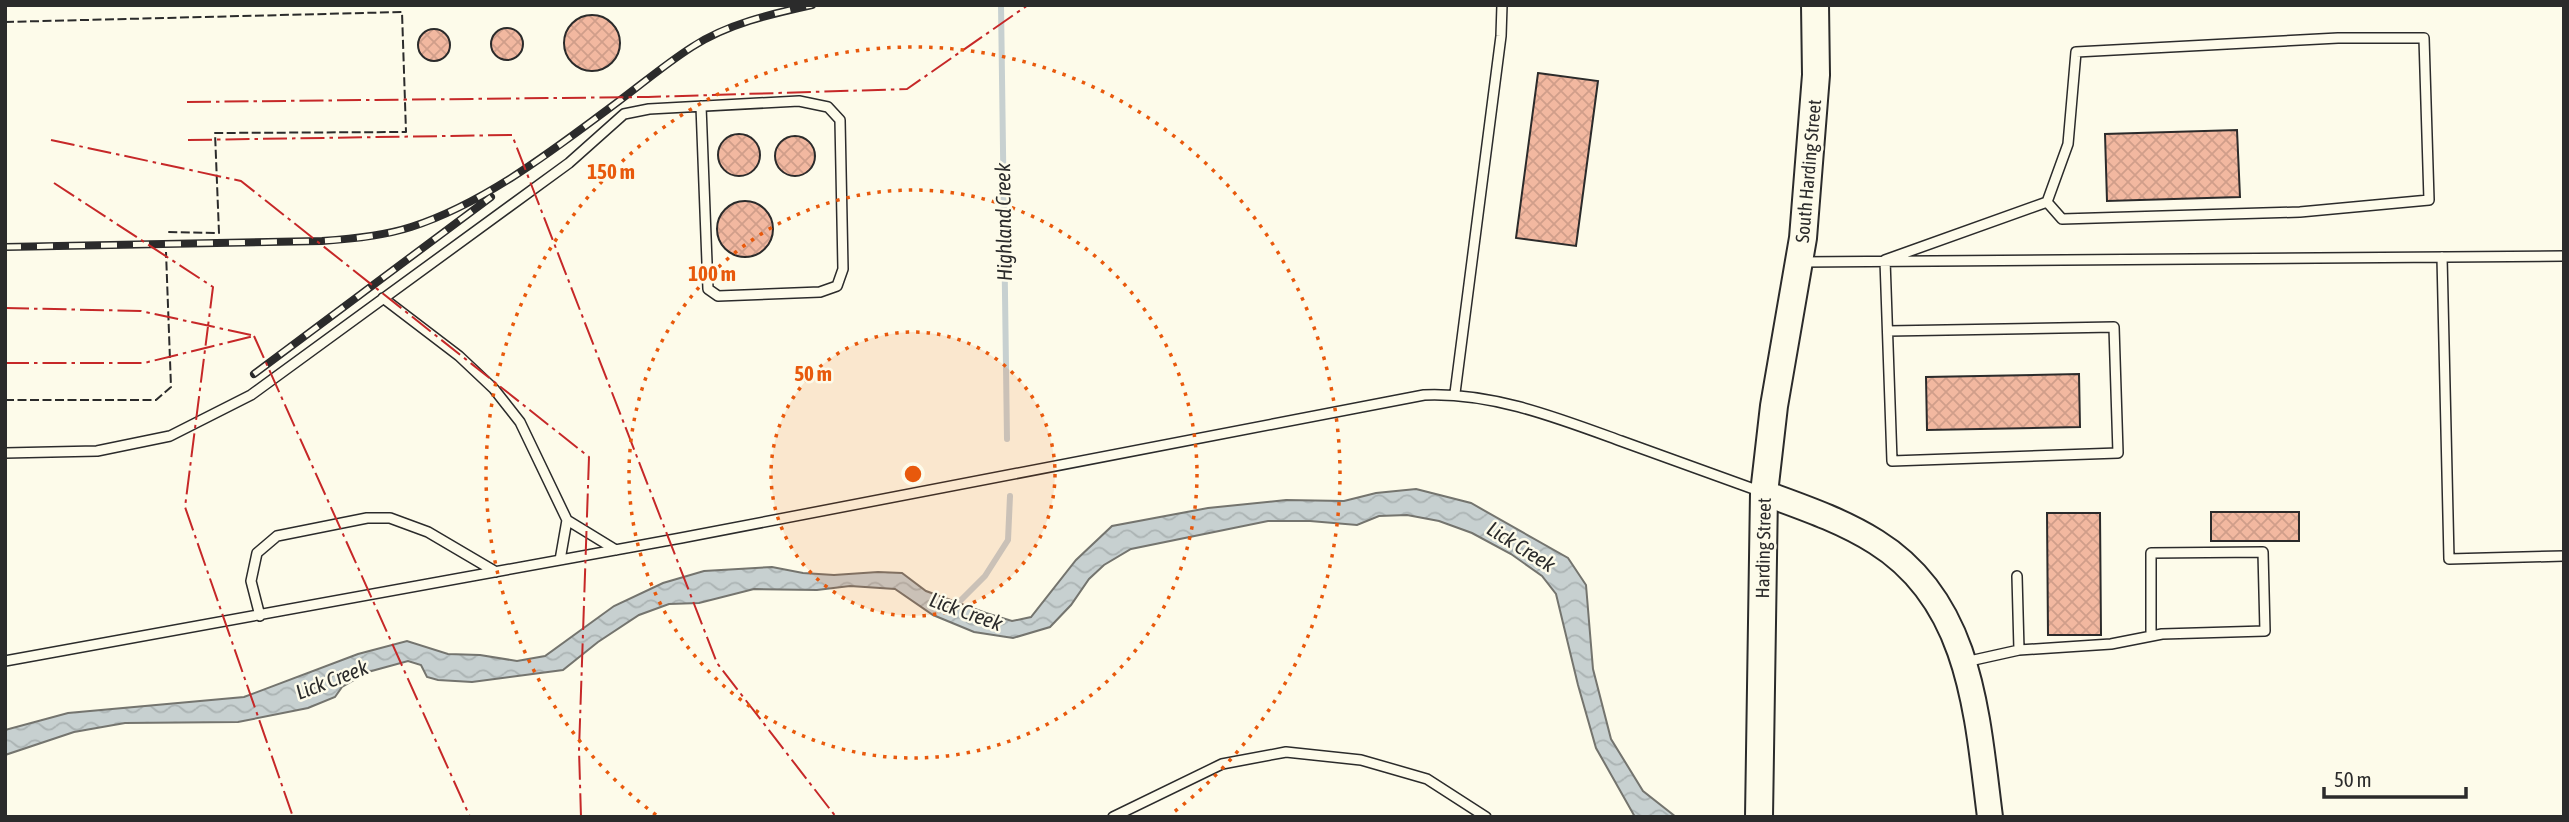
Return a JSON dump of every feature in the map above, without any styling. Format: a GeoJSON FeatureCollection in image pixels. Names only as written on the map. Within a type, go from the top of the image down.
{"type":"FeatureCollection","features":[{"type":"Feature","properties":{"kind":"main road","name":"South Harding Street"},"geometry":{"type":"LineString","coordinates":[[1786,336],[1803,238],[1816,75],[1815,5]]}},
{"type":"Feature","properties":{"kind":"main road","name":"Harding Street"},"geometry":{"type":"LineString","coordinates":[[1759,817],[1764,493],[1774,406],[1786,336]]}},
{"type":"Feature","properties":{"kind":"main road"},"geometry":{"type":"LineString","coordinates":[[1764,493],[1846,525],[1894,554],[1934,600],[1957,640],[1965,662],[1976,708],[1990,817]]}},
{"type":"Feature","properties":{"kind":"lane"},"geometry":{"type":"LineString","coordinates":[[1455,393],[1501,36],[1502,5]]}},
{"type":"Feature","properties":{"kind":"lane"},"geometry":{"type":"LineString","coordinates":[[2338,38],[2424,38],[2429,200],[2300,212],[2062,219],[2047,202],[2068,144],[2076,52],[2338,38]]}},
{"type":"Feature","properties":{"kind":"lane"},"geometry":{"type":"LineString","coordinates":[[5,453],[97,452],[170,436],[251,395],[569,163],[624,114],[649,109],[701,106],[799,101],[828,107],[840,120],[842,269],[837,286],[820,292],[718,296],[708,289],[701,106]]}},
{"type":"Feature","properties":{"kind":"lane"},"geometry":{"type":"LineString","coordinates":[[1885,260],[2047,202]]}},
{"type":"Feature","properties":{"kind":"lane"},"geometry":{"type":"LineString","coordinates":[[1799,262],[2564,256]]}},
{"type":"Feature","properties":{"kind":"lane"},"geometry":{"type":"LineString","coordinates":[[2442,257],[2449,559],[2564,556]]}},
{"type":"Feature","properties":{"kind":"lane"},"geometry":{"type":"LineString","coordinates":[[1885,260],[1892,461],[2118,453],[2113,327],[1888,331]]}},
{"type":"Feature","properties":{"kind":"lane"},"geometry":{"type":"LineString","coordinates":[[383,298],[458,356],[494,389],[520,422],[567,520],[616,550]]}},
{"type":"Feature","properties":{"kind":"lane"},"geometry":{"type":"LineString","coordinates":[[5,662],[560,561],[1424,395],[1455,393],[1510,404],[1576,424],[1764,493]]}},
{"type":"Feature","properties":{"kind":"lane"},"geometry":{"type":"LineString","coordinates":[[260,616],[251,581],[257,553],[277,536],[367,518],[390,518],[428,532],[496,572]]}},
{"type":"Feature","properties":{"kind":"lane"},"geometry":{"type":"LineString","coordinates":[[560,561],[567,520]]}},
{"type":"Feature","properties":{"kind":"lane"},"geometry":{"type":"LineString","coordinates":[[1965,662],[2019,650],[2111,644],[2151,636],[2265,631],[2263,552],[2151,553],[2151,636]]}},
{"type":"Feature","properties":{"kind":"lane"},"geometry":{"type":"LineString","coordinates":[[2017,576],[2019,650]]}},
{"type":"Feature","properties":{"kind":"lane"},"geometry":{"type":"LineString","coordinates":[[1113,817],[1222,764],[1286,752],[1361,760],[1427,779],[1486,817]]}},
{"type":"Feature","properties":{"kind":"water","name":"Lick Creek"},"geometry":{"type":"Polygon","coordinates":[[[1416,489],[1471,503],[1568,558],[1586,585],[1593,669],[1611,739],[1643,791],[1676,817],[1635,817],[1596,748],[1556,594],[1542,576],[1511,554],[1472,533],[1439,521],[1407,515],[1379,516],[1357,525],[1268,521],[1131,549],[1104,565],[1089,579],[1071,605],[1050,627],[1013,638],[974,632],[933,615],[895,589],[850,586],[817,590],[754,589],[699,603],[669,604],[639,615],[598,642],[563,670],[472,682],[427,677],[421,665],[408,661],[368,672],[342,687],[335,697],[308,708],[238,722],[125,723],[74,732],[5,755],[5,730],[68,713],[244,697],[358,654],[407,641],[448,654],[480,655],[517,661],[545,656],[614,606],[663,583],[704,571],[772,567],[834,575],[902,573],[926,591],[1012,621],[1031,617],[1076,560],[1112,526],[1208,508],[1286,500],[1344,501],[1376,493],[1416,489]]]}},
{"type":"Feature","properties":{"kind":"building"},"geometry":{"type":"Polygon","coordinates":[[[592,15],[603,17],[612,23],[618,32],[618,54],[612,63],[603,69],[592,71],[581,69],[572,63],[566,54],[564,43],[566,32],[572,23],[581,17],[592,15]]]}},
{"type":"Feature","properties":{"kind":"building"},"geometry":{"type":"Polygon","coordinates":[[[507,28],[518,33],[523,44],[518,55],[507,60],[496,55],[491,44],[496,33],[507,28]]]}},
{"type":"Feature","properties":{"kind":"building"},"geometry":{"type":"Polygon","coordinates":[[[434,29],[445,34],[450,45],[445,56],[434,61],[423,56],[418,45],[423,34],[434,29]]]}},
{"type":"Feature","properties":{"kind":"building"},"geometry":{"type":"Polygon","coordinates":[[[1538,73],[1598,81],[1576,246],[1516,238],[1538,73]]]}},
{"type":"Feature","properties":{"kind":"building"},"geometry":{"type":"Polygon","coordinates":[[[2237,130],[2240,197],[2107,201],[2105,134],[2237,130]]]}},
{"type":"Feature","properties":{"kind":"building"},"geometry":{"type":"Polygon","coordinates":[[[739,134],[754,140],[760,155],[754,170],[739,176],[724,170],[718,155],[724,140],[739,134]]]}},
{"type":"Feature","properties":{"kind":"building"},"geometry":{"type":"Polygon","coordinates":[[[795,136],[809,142],[815,156],[809,170],[795,176],[781,170],[775,156],[781,142],[795,136]]]}},
{"type":"Feature","properties":{"kind":"building"},"geometry":{"type":"Polygon","coordinates":[[[745,201],[760,206],[768,214],[773,229],[768,244],[760,252],[745,257],[730,252],[722,244],[717,229],[722,214],[730,206],[745,201]]]}},
{"type":"Feature","properties":{"kind":"building"},"geometry":{"type":"Polygon","coordinates":[[[2079,374],[2080,427],[1927,430],[1926,377],[2079,374]]]}},
{"type":"Feature","properties":{"kind":"building"},"geometry":{"type":"Polygon","coordinates":[[[2211,512],[2299,512],[2299,541],[2211,541],[2211,512]]]}},
{"type":"Feature","properties":{"kind":"building"},"geometry":{"type":"Polygon","coordinates":[[[2047,513],[2100,513],[2101,635],[2048,635],[2047,513]]]}},
{"type":"Feature","properties":{"kind":"waterway","name":"Highland Creek"},"geometry":{"type":"LineString","coordinates":[[1001,5],[1007,439]]}},
{"type":"Feature","properties":{"kind":"waterway","name":"Highland Creek"},"geometry":{"type":"LineString","coordinates":[[954,607],[985,576],[1008,540],[1010,496]]}},
{"type":"Feature","properties":{"kind":"railway"},"geometry":{"type":"LineString","coordinates":[[5,247],[322,241],[367,237],[411,227],[466,204],[520,172],[673,60],[706,39],[750,21],[812,5]]}},
{"type":"Feature","properties":{"kind":"railway"},"geometry":{"type":"LineString","coordinates":[[254,374],[491,197]]}},
{"type":"Feature","properties":{"kind":"fence"},"geometry":{"type":"LineString","coordinates":[[5,22],[402,12],[406,132],[215,133],[219,233],[165,232]]}},
{"type":"Feature","properties":{"kind":"fence"},"geometry":{"type":"LineString","coordinates":[[5,400],[156,400],[171,387],[166,252]]}},
{"type":"Feature","properties":{"kind":"power"},"geometry":{"type":"LineString","coordinates":[[187,102],[648,97],[907,89],[1028,5]]}},
{"type":"Feature","properties":{"kind":"power"},"geometry":{"type":"LineString","coordinates":[[188,140],[512,135],[717,663],[836,817]]}},
{"type":"Feature","properties":{"kind":"power"},"geometry":{"type":"LineString","coordinates":[[51,140],[241,181],[589,457],[579,750],[581,817]]}},
{"type":"Feature","properties":{"kind":"power"},"geometry":{"type":"LineString","coordinates":[[54,183],[213,287],[185,507],[293,817]]}},
{"type":"Feature","properties":{"kind":"power"},"geometry":{"type":"LineString","coordinates":[[5,308],[141,311],[251,335]]}},
{"type":"Feature","properties":{"kind":"power"},"geometry":{"type":"LineString","coordinates":[[254,336],[470,817]]}},
{"type":"Feature","properties":{"kind":"power"},"geometry":{"type":"LineString","coordinates":[[5,363],[144,363],[254,336]]}}]}
